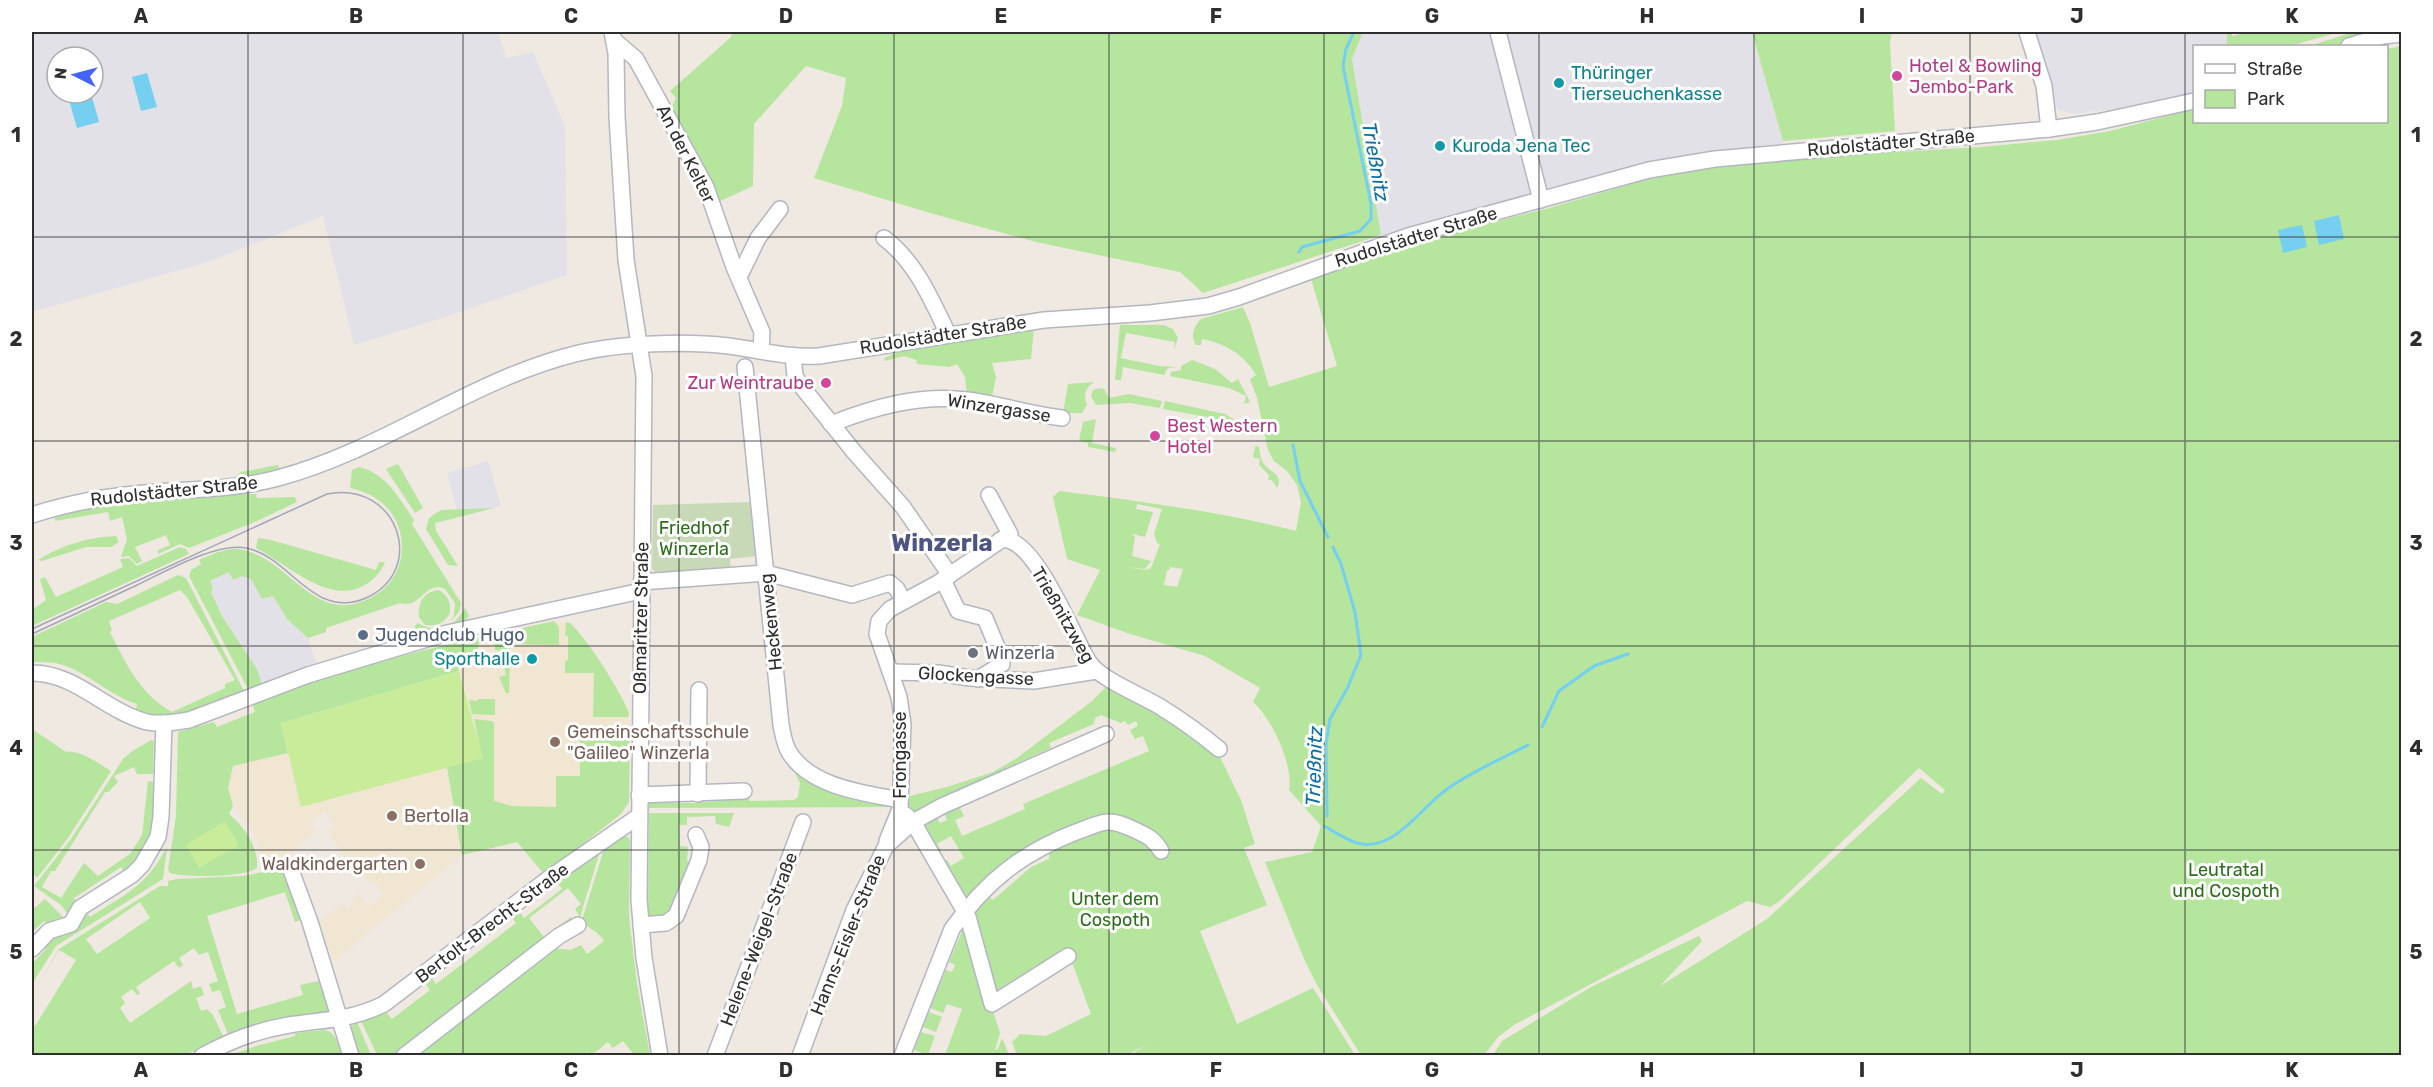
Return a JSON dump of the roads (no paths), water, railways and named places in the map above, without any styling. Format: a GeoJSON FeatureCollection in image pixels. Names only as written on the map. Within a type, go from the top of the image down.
{"type":"FeatureCollection","features":[{"type":"Feature","properties":{"kind":"street"},"geometry":{"type":"LineString","coordinates":[[1498,32],[1541,200]]}},
{"type":"Feature","properties":{"kind":"street"},"geometry":{"type":"LineString","coordinates":[[2027,32],[2043,86],[2049,129]]}},
{"type":"Feature","properties":{"kind":"street"},"geometry":{"type":"LineString","coordinates":[[2352,45],[2383,36],[2402,34]]}},
{"type":"Feature","properties":{"kind":"street","name":"An der Kelter"},"geometry":{"type":"LineString","coordinates":[[614,36],[636,59],[706,187],[762,332],[761,351]]}},
{"type":"Feature","properties":{"kind":"street","name":"Oßmaritzer Straße"},"geometry":{"type":"LineString","coordinates":[[614,36],[622,215],[628,282],[644,376],[639,795],[641,925],[660,1056]]}},
{"type":"Feature","properties":{"kind":"street","name":"Rudolstädter Straße"},"geometry":{"type":"LineString","coordinates":[[32,516],[92,499],[149,492],[232,487],[299,472],[366,445],[530,367],[581,352],[639,346],[702,344],[793,356],[834,354],[1044,320],[1161,312],[1209,306],[1408,236],[1649,170],[1715,159],[2049,129],[2193,101]]}},
{"type":"Feature","properties":{"kind":"street"},"geometry":{"type":"LineString","coordinates":[[739,277],[758,238],[780,209]]}},
{"type":"Feature","properties":{"kind":"street"},"geometry":{"type":"LineString","coordinates":[[884,238],[897,248],[911,265],[948,334]]}},
{"type":"Feature","properties":{"kind":"street"},"geometry":{"type":"LineString","coordinates":[[793,356],[795,376],[809,398],[903,507],[947,577],[958,611],[963,614],[980,615],[987,621],[1002,664],[978,679]]}},
{"type":"Feature","properties":{"kind":"street","name":"Heckenweg"},"geometry":{"type":"LineString","coordinates":[[745,367],[781,725],[789,752],[812,774],[828,782],[900,805]]}},
{"type":"Feature","properties":{"kind":"street","name":"Winzergasse"},"geometry":{"type":"LineString","coordinates":[[831,424],[880,407],[931,398],[976,401],[1062,418]]}},
{"type":"Feature","properties":{"kind":"street"},"geometry":{"type":"LineString","coordinates":[[947,577],[1010,534],[989,495]]}},
{"type":"Feature","properties":{"kind":"street","name":"Trießnitzweg"},"geometry":{"type":"LineString","coordinates":[[1000,540],[1009,540],[1016,544],[1039,570],[1096,671],[1180,719],[1219,749]]}},
{"type":"Feature","properties":{"kind":"street"},"geometry":{"type":"LineString","coordinates":[[32,673],[55,675],[82,687],[122,712],[147,722],[164,723],[189,720],[308,675],[447,633],[641,587],[766,573],[852,595],[891,583],[903,601]]}},
{"type":"Feature","properties":{"kind":"street","name":"Frongasse"},"geometry":{"type":"LineString","coordinates":[[947,577],[903,601],[883,615],[877,627],[899,697],[903,724],[900,805],[913,822],[965,911],[992,1004],[1068,956]]}},
{"type":"Feature","properties":{"kind":"street","name":"Glockengasse"},"geometry":{"type":"LineString","coordinates":[[891,672],[944,673],[978,679],[1040,681],[1096,671]]}},
{"type":"Feature","properties":{"kind":"street"},"geometry":{"type":"LineString","coordinates":[[698,794],[699,690]]}},
{"type":"Feature","properties":{"kind":"street"},"geometry":{"type":"LineString","coordinates":[[32,949],[49,931],[71,924],[80,909],[132,875],[151,852],[158,837],[161,817],[164,723]]}},
{"type":"Feature","properties":{"kind":"street","name":"Hanns-Eisler-Straße"},"geometry":{"type":"LineString","coordinates":[[800,1056],[854,910],[886,846],[913,822],[942,806],[1106,734]]}},
{"type":"Feature","properties":{"kind":"street"},"geometry":{"type":"LineString","coordinates":[[639,795],[744,791]]}},
{"type":"Feature","properties":{"kind":"street"},"geometry":{"type":"LineString","coordinates":[[886,846],[900,805]]}},
{"type":"Feature","properties":{"kind":"street","name":"Bertolt-Brecht-Straße"},"geometry":{"type":"LineString","coordinates":[[201,1056],[227,1043],[272,1028],[360,1015],[399,994],[548,879],[639,816]]}},
{"type":"Feature","properties":{"kind":"street","name":"Helene-Weigel-Straße"},"geometry":{"type":"LineString","coordinates":[[715,1056],[803,822]]}},
{"type":"Feature","properties":{"kind":"street"},"geometry":{"type":"LineString","coordinates":[[902,1056],[952,929],[965,911],[992,884],[1032,851],[1047,843],[1107,822],[1120,824],[1150,837],[1161,851]]}},
{"type":"Feature","properties":{"kind":"street"},"geometry":{"type":"LineString","coordinates":[[641,925],[666,923],[676,916],[699,860],[701,847],[696,835]]}},
{"type":"Feature","properties":{"kind":"street"},"geometry":{"type":"LineString","coordinates":[[291,870],[310,922],[351,1056]]}},
{"type":"Feature","properties":{"kind":"street"},"geometry":{"type":"LineString","coordinates":[[404,1056],[559,936],[578,926]]}},
{"type":"Feature","properties":{"kind":"water"},"geometry":{"type":"Polygon","coordinates":[[[147,73],[157,107],[141,111],[132,77],[147,73]]]}},
{"type":"Feature","properties":{"kind":"water"},"geometry":{"type":"Polygon","coordinates":[[[70,105],[94,105],[99,122],[77,128],[70,105]]]}},
{"type":"Feature","properties":{"kind":"water"},"geometry":{"type":"Polygon","coordinates":[[[2339,215],[2344,239],[2319,245],[2314,221],[2339,215]]]}},
{"type":"Feature","properties":{"kind":"water"},"geometry":{"type":"Polygon","coordinates":[[[2302,225],[2307,247],[2283,253],[2278,230],[2302,225]]]}},
{"type":"Feature","properties":{"kind":"waterway","name":"Trießnitz"},"geometry":{"type":"LineString","coordinates":[[1299,252],[1302,247],[1360,231],[1371,219],[1371,204],[1343,66],[1346,49],[1354,32]]}},
{"type":"Feature","properties":{"kind":"waterway","name":"Trießnitz"},"geometry":{"type":"LineString","coordinates":[[1293,445],[1300,481],[1328,537]]}},
{"type":"Feature","properties":{"kind":"waterway","name":"Trießnitz"},"geometry":{"type":"LineString","coordinates":[[1327,816],[1326,744],[1330,719],[1347,689],[1361,655],[1355,612],[1341,564],[1333,547]]}},
{"type":"Feature","properties":{"kind":"waterway","name":"Trießnitz"},"geometry":{"type":"LineString","coordinates":[[1542,727],[1559,691],[1594,666],[1628,654]]}},
{"type":"Feature","properties":{"kind":"waterway","name":"Trießnitz"},"geometry":{"type":"LineString","coordinates":[[1324,826],[1357,843],[1370,844],[1383,841],[1406,827],[1455,783],[1528,745]]}},
{"type":"Feature","properties":{"kind":"tram line"},"geometry":{"type":"LineString","coordinates":[[32,629],[327,494],[352,493],[372,500],[387,513],[396,530],[400,549],[396,568],[385,585],[366,598],[347,603],[331,601],[303,585],[262,553],[234,547],[190,560],[32,634]]}},
{"type":"Feature","properties":{"kind":"place","name":"Hotel & Bowling Jembo-Park"},"geometry":{"type":"Point","coordinates":[1897,76]}},
{"type":"Feature","properties":{"kind":"place","name":"Thüringer Tierseuchenkasse"},"geometry":{"type":"Point","coordinates":[1559,83]}},
{"type":"Feature","properties":{"kind":"place","name":"Kuroda Jena Tec"},"geometry":{"type":"Point","coordinates":[1440,146]}},
{"type":"Feature","properties":{"kind":"place","name":"Zur Weintraube"},"geometry":{"type":"Point","coordinates":[826,383]}},
{"type":"Feature","properties":{"kind":"place","name":"Best Western Hotel"},"geometry":{"type":"Point","coordinates":[1155,436]}},
{"type":"Feature","properties":{"kind":"place","name":"Jugendclub Hugo"},"geometry":{"type":"Point","coordinates":[363,635]}},
{"type":"Feature","properties":{"kind":"place","name":"Winzerla"},"geometry":{"type":"Point","coordinates":[973,653]}},
{"type":"Feature","properties":{"kind":"place","name":"Sporthalle"},"geometry":{"type":"Point","coordinates":[532,659]}},
{"type":"Feature","properties":{"kind":"place","name":"Gemeinschaftsschule \"Galileo\" Winzerla"},"geometry":{"type":"Point","coordinates":[555,742]}},
{"type":"Feature","properties":{"kind":"place","name":"Bertolla"},"geometry":{"type":"Point","coordinates":[392,816]}},
{"type":"Feature","properties":{"kind":"place","name":"Waldkindergarten"},"geometry":{"type":"Point","coordinates":[420,864]}},
{"type":"Feature","properties":{"kind":"district","name":"Winzerla"},"geometry":{"type":"Point","coordinates":[942,543]}},
{"type":"Feature","properties":{"kind":"park label","name":"Friedhof Winzerla"},"geometry":{"type":"Point","coordinates":[694,538]}},
{"type":"Feature","properties":{"kind":"park label","name":"Leutratal und Cospoth"},"geometry":{"type":"Point","coordinates":[2226,880]}},
{"type":"Feature","properties":{"kind":"park label","name":"Unter dem Cospoth"},"geometry":{"type":"Point","coordinates":[1115,909]}}]}
